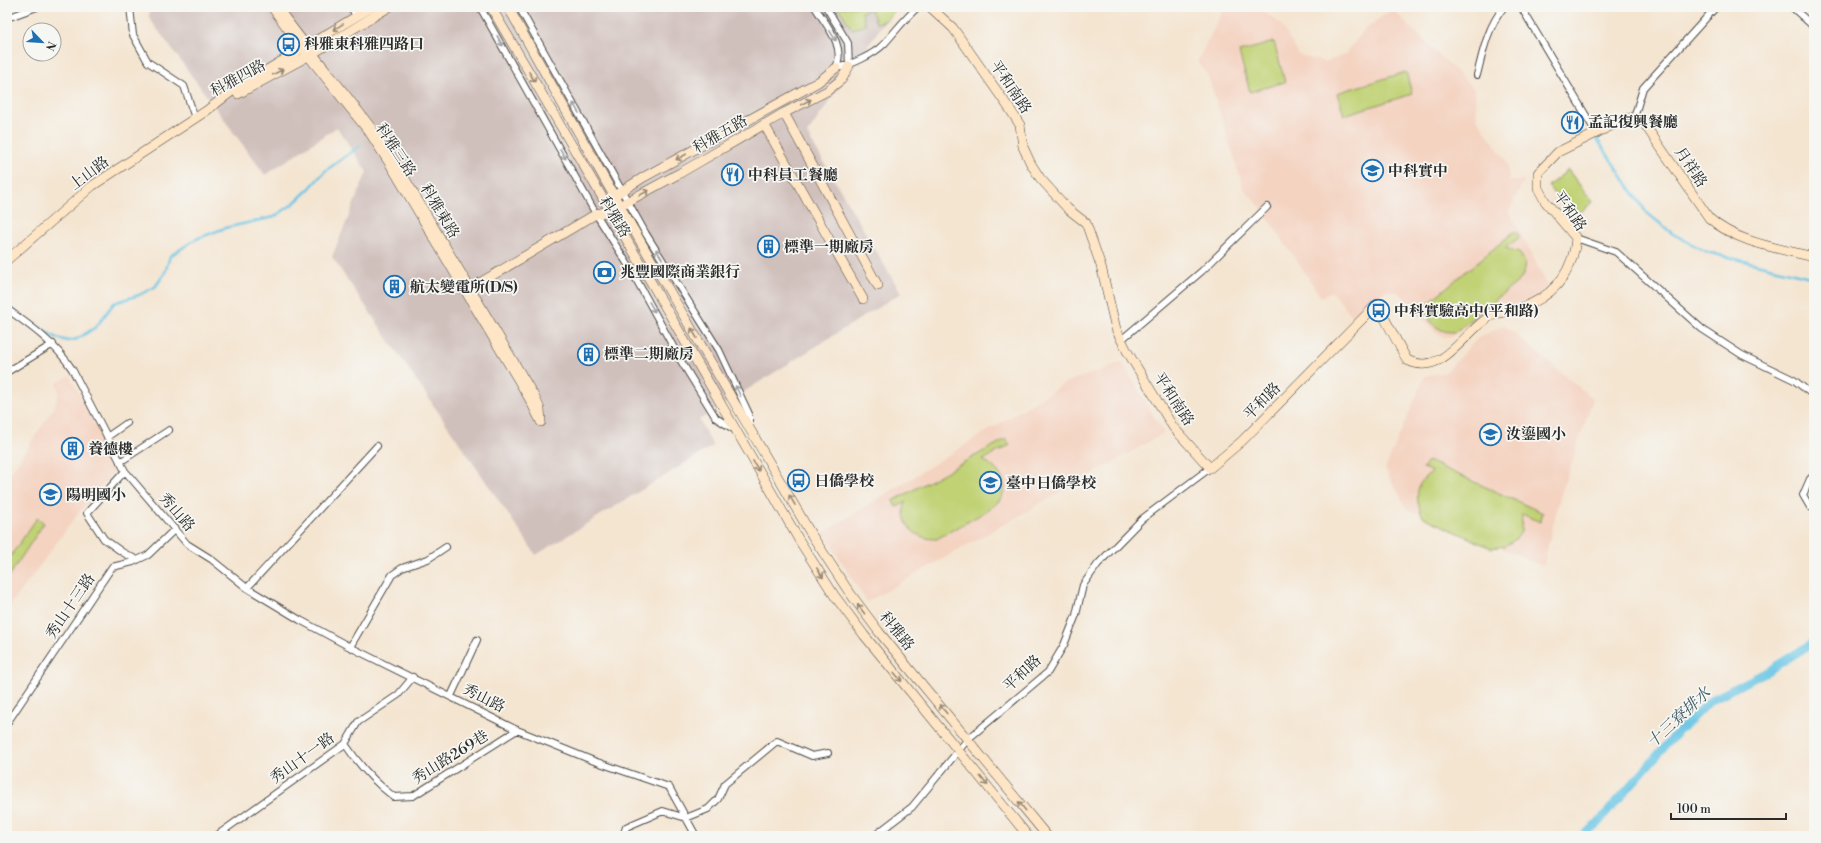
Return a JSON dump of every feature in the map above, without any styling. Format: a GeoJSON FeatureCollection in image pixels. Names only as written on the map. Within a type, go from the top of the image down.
{"type":"FeatureCollection","features":[{"type":"Feature","properties":{"kind":"street"},"geometry":{"type":"LineString","coordinates":[[7,18],[37,7]]}},
{"type":"Feature","properties":{"kind":"street"},"geometry":{"type":"LineString","coordinates":[[130,7],[133,35],[148,62],[184,86],[195,118]]}},
{"type":"Feature","properties":{"kind":"street"},"geometry":{"type":"LineString","coordinates":[[272,7],[304,47]]}},
{"type":"Feature","properties":{"kind":"street"},"geometry":{"type":"LineString","coordinates":[[277,7],[304,47]]}},
{"type":"Feature","properties":{"kind":"street"},"geometry":{"type":"LineString","coordinates":[[351,7],[356,16]]}},
{"type":"Feature","properties":{"kind":"street","name":"科雅四路"},"geometry":{"type":"LineString","coordinates":[[206,111],[235,89],[372,7]]}},
{"type":"Feature","properties":{"kind":"street","name":"科雅四路"},"geometry":{"type":"LineString","coordinates":[[206,111],[310,55],[389,7]]}},
{"type":"Feature","properties":{"kind":"street","name":"科雅路"},"geometry":{"type":"LineString","coordinates":[[480,7],[596,214],[630,268],[681,361],[716,418],[737,432]]}},
{"type":"Feature","properties":{"kind":"street","name":"科雅路"},"geometry":{"type":"LineString","coordinates":[[491,7],[606,202],[799,540],[834,595],[864,635],[1028,836]]}},
{"type":"Feature","properties":{"kind":"street","name":"科雅路"},"geometry":{"type":"LineString","coordinates":[[508,7],[614,196],[811,534],[847,589],[879,632],[1047,836]]}},
{"type":"Feature","properties":{"kind":"street","name":"科雅路"},"geometry":{"type":"LineString","coordinates":[[519,7],[629,201],[646,234],[719,350],[749,414],[749,427]]}},
{"type":"Feature","properties":{"kind":"street"},"geometry":{"type":"LineString","coordinates":[[815,7],[838,44],[839,61],[836,68]]}},
{"type":"Feature","properties":{"kind":"street"},"geometry":{"type":"LineString","coordinates":[[826,7],[848,43],[849,66]]}},
{"type":"Feature","properties":{"kind":"street"},"geometry":{"type":"LineString","coordinates":[[836,68],[849,66],[883,45],[904,19],[918,7]]}},
{"type":"Feature","properties":{"kind":"street","name":"平和南路"},"geometry":{"type":"LineString","coordinates":[[930,7],[953,28],[1011,110],[1020,125],[1023,147],[1040,178],[1068,209],[1086,223],[1101,266],[1116,329],[1121,340],[1173,427],[1210,468]]}},
{"type":"Feature","properties":{"kind":"street"},"geometry":{"type":"LineString","coordinates":[[1477,75],[1485,43],[1497,14],[1504,7]]}},
{"type":"Feature","properties":{"kind":"street"},"geometry":{"type":"LineString","coordinates":[[1521,7],[1595,135],[1627,118],[1634,118],[1643,88],[1716,7]]}},
{"type":"Feature","properties":{"kind":"street"},"geometry":{"type":"LineString","coordinates":[[1792,7],[1814,27]]}},
{"type":"Feature","properties":{"kind":"street","name":"科雅三路"},"geometry":{"type":"LineString","coordinates":[[304,47],[370,133],[390,164],[534,396],[540,409],[541,422],[468,290]]}},
{"type":"Feature","properties":{"kind":"street","name":"科雅五路"},"geometry":{"type":"LineString","coordinates":[[468,290],[596,214],[610,211],[620,206],[764,124],[827,91],[842,79],[849,66]]}},
{"type":"Feature","properties":{"kind":"street","name":"科雅五路"},"geometry":{"type":"LineString","coordinates":[[596,214],[606,202],[644,177],[818,82],[836,68]]}},
{"type":"Feature","properties":{"kind":"street","name":"上山路"},"geometry":{"type":"LineString","coordinates":[[7,260],[92,186],[206,111]]}},
{"type":"Feature","properties":{"kind":"street"},"geometry":{"type":"LineString","coordinates":[[784,113],[878,286]]}},
{"type":"Feature","properties":{"kind":"street","name":"月祥路"},"geometry":{"type":"LineString","coordinates":[[1634,118],[1643,122],[1709,218],[1720,228],[1749,240],[1814,257]]}},
{"type":"Feature","properties":{"kind":"street"},"geometry":{"type":"LineString","coordinates":[[764,124],[863,299]]}},
{"type":"Feature","properties":{"kind":"street","name":"平和路"},"geometry":{"type":"LineString","coordinates":[[874,836],[912,807],[960,751],[968,739],[1048,672],[1064,645],[1076,615],[1083,585],[1098,564],[1142,519],[1210,468],[1242,441],[1378,304],[1407,360],[1420,365],[1433,363],[1458,345],[1478,325],[1490,316],[1522,307],[1555,289],[1563,280],[1575,250],[1576,238],[1545,201],[1538,188],[1538,173],[1558,152],[1595,135]]}},
{"type":"Feature","properties":{"kind":"street"},"geometry":{"type":"LineString","coordinates":[[1121,340],[1202,271],[1267,207]]}},
{"type":"Feature","properties":{"kind":"street"},"geometry":{"type":"LineString","coordinates":[[1576,238],[1616,252],[1702,329],[1742,355],[1794,380],[1814,396]]}},
{"type":"Feature","properties":{"kind":"street","name":"秀山路"},"geometry":{"type":"LineString","coordinates":[[7,309],[53,344],[62,354],[71,368],[125,471],[187,544],[211,559],[247,588],[300,620],[350,647],[517,730],[594,761],[669,787],[696,836]]}},
{"type":"Feature","properties":{"kind":"street"},"geometry":{"type":"LineString","coordinates":[[7,372],[53,344]]}},
{"type":"Feature","properties":{"kind":"street"},"geometry":{"type":"LineString","coordinates":[[107,437],[128,423]]}},
{"type":"Feature","properties":{"kind":"street"},"geometry":{"type":"LineString","coordinates":[[120,462],[169,430]]}},
{"type":"Feature","properties":{"kind":"street"},"geometry":{"type":"LineString","coordinates":[[247,588],[376,446]]}},
{"type":"Feature","properties":{"kind":"street"},"geometry":{"type":"LineString","coordinates":[[125,471],[87,513],[104,539],[122,552],[137,560]]}},
{"type":"Feature","properties":{"kind":"street"},"geometry":{"type":"LineString","coordinates":[[1810,507],[1803,495],[1810,479],[1814,475]]}},
{"type":"Feature","properties":{"kind":"street","name":"秀山十三路"},"geometry":{"type":"LineString","coordinates":[[7,722],[112,567],[137,560],[148,555],[175,529]]}},
{"type":"Feature","properties":{"kind":"street"},"geometry":{"type":"LineString","coordinates":[[350,647],[392,575],[402,568],[428,559],[446,547]]}},
{"type":"Feature","properties":{"kind":"street"},"geometry":{"type":"LineString","coordinates":[[451,696],[477,640]]}},
{"type":"Feature","properties":{"kind":"street","name":"秀山十一路"},"geometry":{"type":"LineString","coordinates":[[216,836],[345,744],[358,722],[398,695],[413,677]]}},
{"type":"Feature","properties":{"kind":"street","name":"秀山路269巷"},"geometry":{"type":"LineString","coordinates":[[345,744],[358,764],[375,783],[394,797],[412,796],[517,730]]}},
{"type":"Feature","properties":{"kind":"street"},"geometry":{"type":"LineString","coordinates":[[623,836],[626,827],[663,811],[686,818],[708,809],[718,799],[725,784],[777,741],[812,756],[828,753]]}},
{"type":"Feature","properties":{"kind":"shaded area"},"geometry":{"type":"Polygon","coordinates":[[[150,7],[885,7],[885,21],[807,134],[901,293],[699,420],[713,446],[536,555],[332,257],[367,172],[337,127],[265,175],[149,18],[150,7]]]}},
{"type":"Feature","properties":{"kind":"shaded area","name":"中科實中"},"geometry":{"type":"Polygon","coordinates":[[[1225,7],[1258,7],[1281,24],[1299,55],[1325,62],[1345,55],[1365,29],[1392,9],[1475,90],[1477,119],[1507,162],[1509,181],[1524,181],[1509,211],[1549,288],[1534,298],[1511,308],[1486,314],[1454,335],[1445,338],[1436,333],[1400,293],[1386,290],[1370,302],[1354,318],[1331,291],[1321,297],[1259,205],[1244,189],[1208,76],[1197,62],[1225,7]]]}},
{"type":"Feature","properties":{"kind":"shaded area","name":"汝鎏國小"},"geometry":{"type":"Polygon","coordinates":[[[1504,325],[1593,399],[1560,497],[1543,566],[1407,509],[1385,469],[1425,376],[1446,372],[1478,338],[1504,325]]]}},
{"type":"Feature","properties":{"kind":"shaded area","name":"臺中日僑學校"},"geometry":{"type":"Polygon","coordinates":[[[1122,362],[1164,433],[867,602],[823,533],[1065,383],[1122,362]]]}},
{"type":"Feature","properties":{"kind":"shaded area","name":"陽明國小"},"geometry":{"type":"Polygon","coordinates":[[[70,376],[117,469],[80,511],[7,610],[7,478],[54,408],[59,392],[57,383],[70,376]]]}},
{"type":"Feature","properties":{"kind":"green space"},"geometry":{"type":"Polygon","coordinates":[[[838,7],[894,7],[894,12],[885,21],[876,23],[871,9],[862,12],[866,25],[852,29],[838,7]]]}},
{"type":"Feature","properties":{"kind":"green space"},"geometry":{"type":"Polygon","coordinates":[[[1274,42],[1285,82],[1250,92],[1239,52],[1274,42]]]}},
{"type":"Feature","properties":{"kind":"green space"},"geometry":{"type":"Polygon","coordinates":[[[1406,72],[1412,94],[1344,115],[1337,93],[1406,72]]]}},
{"type":"Feature","properties":{"kind":"green space"},"geometry":{"type":"Polygon","coordinates":[[[1568,170],[1593,202],[1573,218],[1548,186],[1568,170]]]}},
{"type":"Feature","properties":{"kind":"green space"},"geometry":{"type":"Polygon","coordinates":[[[1515,231],[1520,237],[1505,248],[1519,252],[1525,262],[1523,275],[1519,281],[1455,332],[1442,330],[1435,326],[1427,315],[1428,310],[1422,316],[1418,311],[1515,231]]]}},
{"type":"Feature","properties":{"kind":"green space"},"geometry":{"type":"Polygon","coordinates":[[[1006,439],[1010,445],[983,460],[989,463],[998,472],[1004,483],[1002,496],[998,502],[978,516],[937,539],[922,537],[910,529],[904,516],[906,501],[896,507],[893,501],[1006,439]]]}},
{"type":"Feature","properties":{"kind":"green space"},"geometry":{"type":"Polygon","coordinates":[[[1428,461],[1543,513],[1540,522],[1522,514],[1521,532],[1516,539],[1505,546],[1491,548],[1423,517],[1418,505],[1418,492],[1422,481],[1432,472],[1423,468],[1428,461]]]}},
{"type":"Feature","properties":{"kind":"green space"},"geometry":{"type":"Polygon","coordinates":[[[37,518],[44,523],[7,579],[7,548],[10,557],[37,518]]]}},
{"type":"Feature","properties":{"kind":"waterway"},"geometry":{"type":"LineString","coordinates":[[1595,136],[1646,212],[1673,234],[1707,252],[1814,278]]}},
{"type":"Feature","properties":{"kind":"waterway"},"geometry":{"type":"LineString","coordinates":[[31,323],[57,338],[68,341],[77,339],[96,327],[114,303],[139,295],[155,287],[165,273],[170,256],[196,239],[225,228],[274,217],[293,204],[325,171],[360,146]]}},
{"type":"Feature","properties":{"kind":"waterway"},"geometry":{"type":"LineString","coordinates":[[7,305],[17,313]]}},
{"type":"Feature","properties":{"kind":"waterway","name":"十三寮排水"},"geometry":{"type":"LineString","coordinates":[[1581,836],[1596,825],[1674,736],[1711,700],[1768,671],[1814,642]]}},
{"type":"Feature","properties":{"kind":"place","name":"科雅東科雅四路口"},"geometry":{"type":"Point","coordinates":[289,44]}},
{"type":"Feature","properties":{"kind":"place","name":"孟記復興餐廳"},"geometry":{"type":"Point","coordinates":[1572,122]}},
{"type":"Feature","properties":{"kind":"place","name":"中科實中"},"geometry":{"type":"Point","coordinates":[1373,171]}},
{"type":"Feature","properties":{"kind":"place","name":"中科員工餐廳"},"geometry":{"type":"Point","coordinates":[732,175]}},
{"type":"Feature","properties":{"kind":"place","name":"標準一期廠房"},"geometry":{"type":"Point","coordinates":[768,247]}},
{"type":"Feature","properties":{"kind":"place","name":"兆豐國際商業銀行"},"geometry":{"type":"Point","coordinates":[604,272]}},
{"type":"Feature","properties":{"kind":"place","name":"航太變電所(D/S)"},"geometry":{"type":"Point","coordinates":[394,287]}},
{"type":"Feature","properties":{"kind":"place","name":"中科實驗高中(平和路)"},"geometry":{"type":"Point","coordinates":[1379,311]}},
{"type":"Feature","properties":{"kind":"place","name":"標準二期廠房"},"geometry":{"type":"Point","coordinates":[589,354]}},
{"type":"Feature","properties":{"kind":"place","name":"汝鎏國小"},"geometry":{"type":"Point","coordinates":[1491,434]}},
{"type":"Feature","properties":{"kind":"place","name":"養德樓"},"geometry":{"type":"Point","coordinates":[73,449]}},
{"type":"Feature","properties":{"kind":"place","name":"日僑學校"},"geometry":{"type":"Point","coordinates":[799,481]}},
{"type":"Feature","properties":{"kind":"place","name":"臺中日僑學校"},"geometry":{"type":"Point","coordinates":[990,483]}},
{"type":"Feature","properties":{"kind":"place","name":"陽明國小"},"geometry":{"type":"Point","coordinates":[51,495]}}]}
